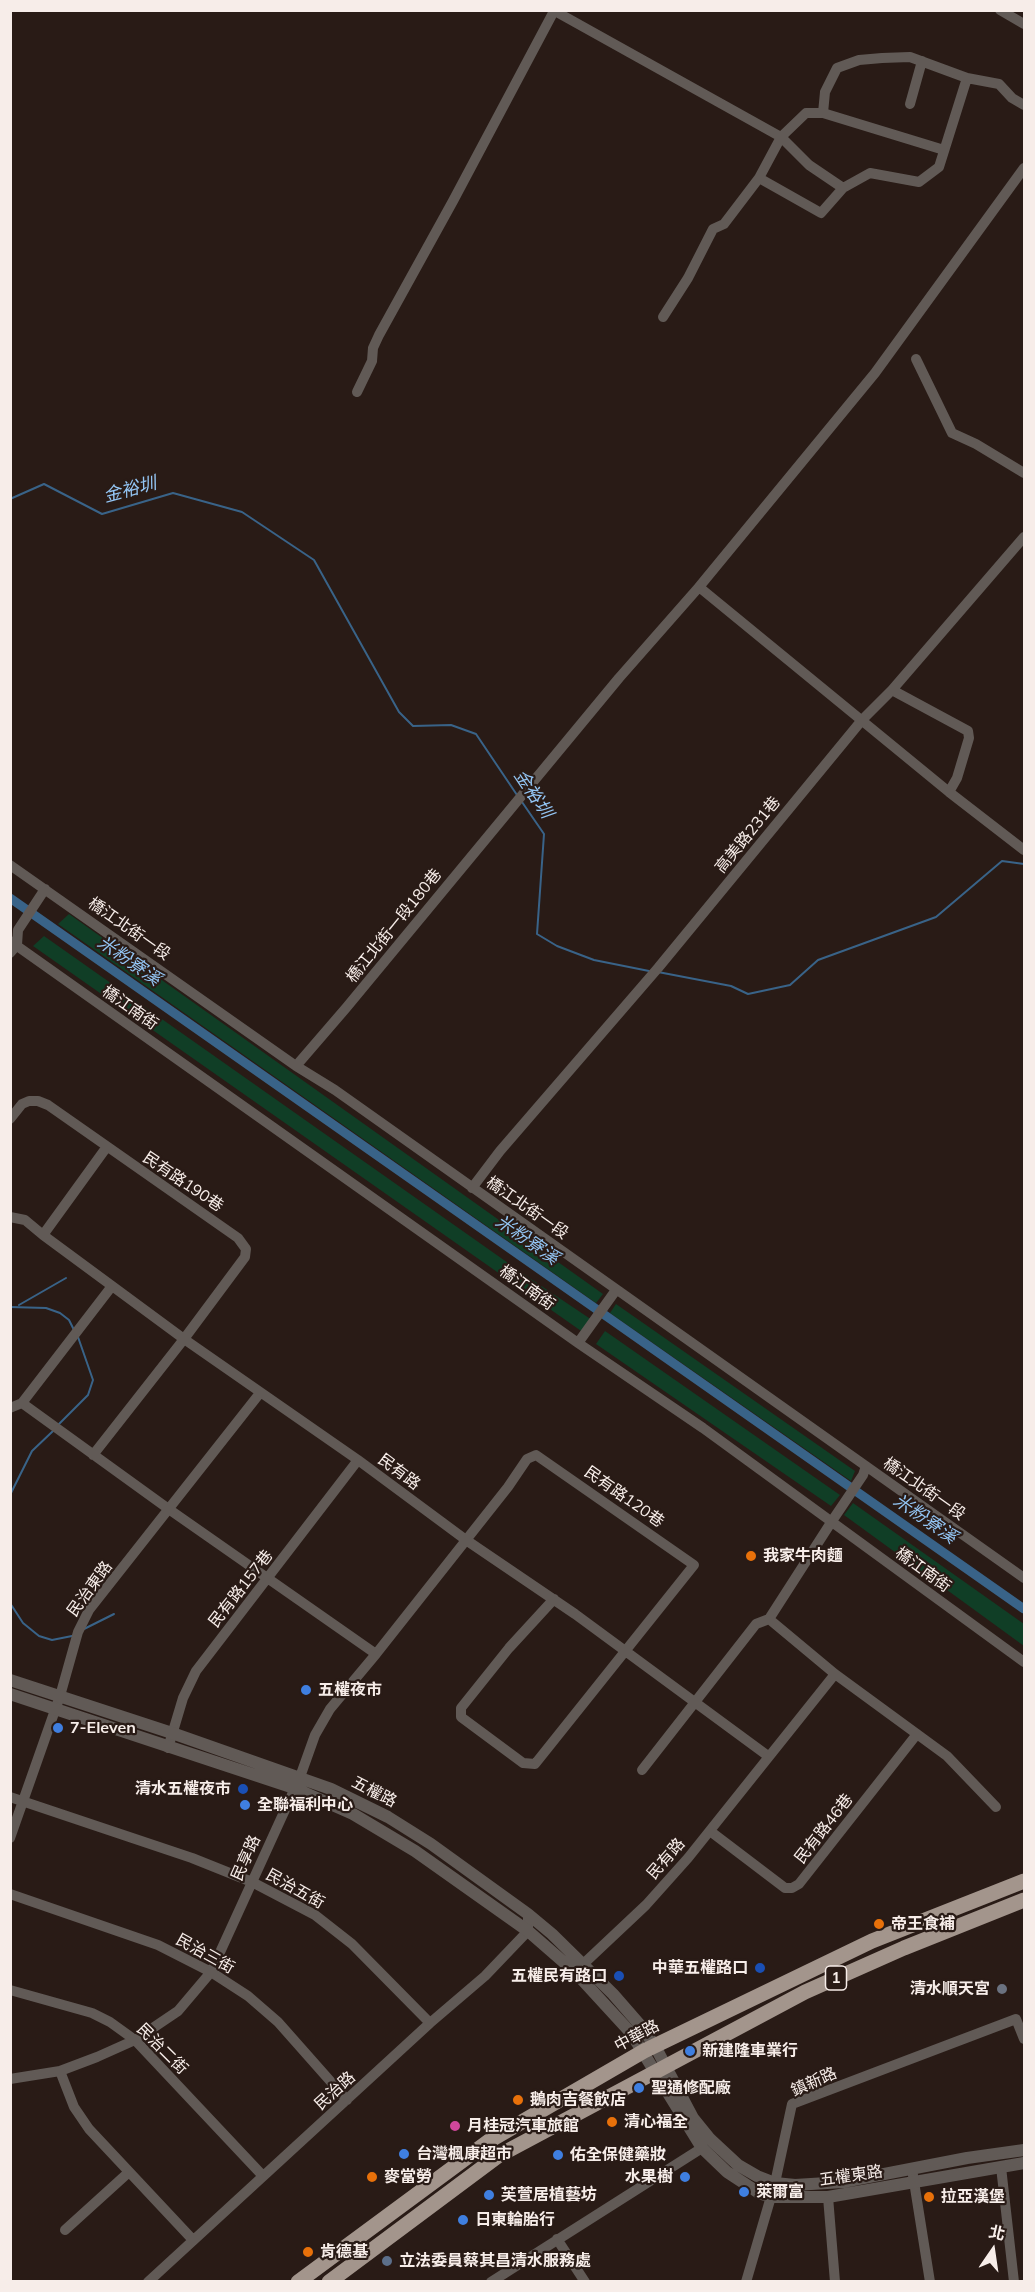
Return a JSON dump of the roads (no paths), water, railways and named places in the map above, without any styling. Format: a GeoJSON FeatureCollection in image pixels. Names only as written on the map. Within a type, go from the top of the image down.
{"type":"FeatureCollection","features":[{"type":"Feature","properties":{"kind":"main road","name":"中華路"},"geometry":{"type":"LineString","coordinates":[[298,2282],[489,2141],[649,2049],[863,1946],[1024,1881]]}},
{"type":"Feature","properties":{"kind":"main road","name":"1"},"geometry":{"type":"LineString","coordinates":[[329,2282],[498,2156],[805,1992],[904,1948],[1024,1899]]}},
{"type":"Feature","properties":{"kind":"street"},"geometry":{"type":"LineString","coordinates":[[1000,10],[1024,24]]}},
{"type":"Feature","properties":{"kind":"street"},"geometry":{"type":"LineString","coordinates":[[357,392],[372,361],[373,348],[379,335],[554,11],[782,137],[809,165],[843,188]]}},
{"type":"Feature","properties":{"kind":"street"},"geometry":{"type":"LineString","coordinates":[[823,113],[825,92],[837,68],[859,60],[882,58],[910,57],[967,78],[999,84],[1012,98],[1024,105]]}},
{"type":"Feature","properties":{"kind":"street"},"geometry":{"type":"LineString","coordinates":[[910,104],[922,61]]}},
{"type":"Feature","properties":{"kind":"street"},"geometry":{"type":"LineString","coordinates":[[759,178],[821,213],[843,188],[870,173],[919,182],[939,167],[967,78]]}},
{"type":"Feature","properties":{"kind":"street"},"geometry":{"type":"LineString","coordinates":[[663,317],[688,278],[713,228],[724,224],[759,178],[782,137],[806,112],[823,113],[944,150]]}},
{"type":"Feature","properties":{"kind":"street","name":"橋江北街一段180巷"},"geometry":{"type":"LineString","coordinates":[[296,1066],[619,678],[699,587],[875,373],[1024,168]]}},
{"type":"Feature","properties":{"kind":"street"},"geometry":{"type":"LineString","coordinates":[[916,359],[952,433],[1024,472]]}},
{"type":"Feature","properties":{"kind":"street","name":"高美路231巷"},"geometry":{"type":"LineString","coordinates":[[472,1188],[500,1151],[648,980],[862,720],[892,690],[1024,537]]}},
{"type":"Feature","properties":{"kind":"street"},"geometry":{"type":"LineString","coordinates":[[699,587],[949,792],[1024,850]]}},
{"type":"Feature","properties":{"kind":"street"},"geometry":{"type":"LineString","coordinates":[[892,690],[968,731],[969,738],[957,778],[949,792]]}},
{"type":"Feature","properties":{"kind":"street","name":"橋江北街一段"},"geometry":{"type":"LineString","coordinates":[[10,865],[296,1066],[335,1090],[472,1188],[613,1295],[866,1466],[1024,1578]]}},
{"type":"Feature","properties":{"kind":"street"},"geometry":{"type":"LineString","coordinates":[[13,946],[18,930],[45,889]]}},
{"type":"Feature","properties":{"kind":"street","name":"橋江南街"},"geometry":{"type":"LineString","coordinates":[[13,946],[578,1343],[703,1428],[1024,1662]]}},
{"type":"Feature","properties":{"kind":"street","name":"民有路190巷"},"geometry":{"type":"LineString","coordinates":[[10,1119],[22,1104],[38,1101],[48,1105],[106,1148],[238,1238],[246,1249],[245,1257],[184,1339]]}},
{"type":"Feature","properties":{"kind":"street"},"geometry":{"type":"LineString","coordinates":[[43,1235],[106,1148]]}},
{"type":"Feature","properties":{"kind":"street","name":"民有路"},"geometry":{"type":"LineString","coordinates":[[10,1217],[25,1220],[184,1339],[358,1460],[466,1540],[554,1599],[768,1756]]}},
{"type":"Feature","properties":{"kind":"street"},"geometry":{"type":"LineString","coordinates":[[10,1408],[22,1403],[112,1286]]}},
{"type":"Feature","properties":{"kind":"street"},"geometry":{"type":"LineString","coordinates":[[578,1343],[613,1295]]}},
{"type":"Feature","properties":{"kind":"street"},"geometry":{"type":"LineString","coordinates":[[93,1455],[184,1339]]}},
{"type":"Feature","properties":{"kind":"street","name":"民治東路"},"geometry":{"type":"LineString","coordinates":[[10,1838],[60,1696],[78,1632],[90,1610],[260,1393]]}},
{"type":"Feature","properties":{"kind":"street"},"geometry":{"type":"LineString","coordinates":[[22,1403],[376,1654]]}},
{"type":"Feature","properties":{"kind":"street","name":"民有路120巷"},"geometry":{"type":"LineString","coordinates":[[466,1540],[527,1460],[537,1455],[694,1565],[626,1652]]}},
{"type":"Feature","properties":{"kind":"street","name":"民有路157巷"},"geometry":{"type":"LineString","coordinates":[[168,1748],[183,1698],[195,1671],[358,1460]]}},
{"type":"Feature","properties":{"kind":"street"},"geometry":{"type":"LineString","coordinates":[[642,1770],[756,1624],[769,1619],[861,1478],[866,1466]]}},
{"type":"Feature","properties":{"kind":"street","name":"民享路"},"geometry":{"type":"LineString","coordinates":[[10,2079],[60,2071],[135,2040],[178,2010],[211,1972],[297,1782],[315,1735],[330,1709],[466,1540]]}},
{"type":"Feature","properties":{"kind":"street"},"geometry":{"type":"LineString","coordinates":[[554,1599],[509,1648],[461,1708],[460,1717],[523,1763],[536,1764],[626,1652]]}},
{"type":"Feature","properties":{"kind":"street"},"geometry":{"type":"LineString","coordinates":[[769,1619],[835,1674],[949,1757],[996,1807]]}},
{"type":"Feature","properties":{"kind":"street","name":"民有路"},"geometry":{"type":"LineString","coordinates":[[580,1968],[646,1905],[710,1831],[835,1674]]}},
{"type":"Feature","properties":{"kind":"street","name":"五權路"},"geometry":{"type":"LineString","coordinates":[[10,1680],[172,1733],[297,1782],[415,1851],[580,1968]]}},
{"type":"Feature","properties":{"kind":"street","name":"五權路"},"geometry":{"type":"LineString","coordinates":[[10,1694],[168,1748],[330,1789],[388,1817],[528,1914],[640,2025],[649,2049]]}},
{"type":"Feature","properties":{"kind":"street","name":"民有路46巷"},"geometry":{"type":"LineString","coordinates":[[710,1831],[785,1888],[792,1888],[799,1884],[917,1734]]}},
{"type":"Feature","properties":{"kind":"street","name":"民治五街"},"geometry":{"type":"LineString","coordinates":[[10,1797],[192,1858],[252,1882],[315,1915],[352,1944],[430,2024]]}},
{"type":"Feature","properties":{"kind":"street","name":"民治三街"},"geometry":{"type":"LineString","coordinates":[[10,1894],[158,1945],[211,1972],[248,1996],[278,2022],[347,2100]]}},
{"type":"Feature","properties":{"kind":"street"},"geometry":{"type":"LineString","coordinates":[[528,1914],[528,1931]]}},
{"type":"Feature","properties":{"kind":"street","name":"民治路"},"geometry":{"type":"LineString","coordinates":[[148,2282],[485,1976],[528,1931]]}},
{"type":"Feature","properties":{"kind":"street","name":"民治二街"},"geometry":{"type":"LineString","coordinates":[[10,1990],[92,2013],[110,2022],[135,2040],[263,2176]]}},
{"type":"Feature","properties":{"kind":"street","name":"鎮新路"},"geometry":{"type":"LineString","coordinates":[[746,2282],[775,2183],[792,2104],[1016,2019],[1024,2039]]}},
{"type":"Feature","properties":{"kind":"street","name":"五權東路"},"geometry":{"type":"LineString","coordinates":[[649,2049],[693,2118],[710,2139],[738,2165],[775,2183],[795,2185],[843,2182],[1024,2163]]}},
{"type":"Feature","properties":{"kind":"street","name":"五權東路"},"geometry":{"type":"LineString","coordinates":[[661,2069],[702,2148],[727,2172],[759,2193],[771,2197],[828,2197],[896,2186],[913,2175],[967,2158],[1024,2150]]}},
{"type":"Feature","properties":{"kind":"street"},"geometry":{"type":"LineString","coordinates":[[60,2071],[74,2107],[84,2122],[193,2240]]}},
{"type":"Feature","properties":{"kind":"street"},"geometry":{"type":"LineString","coordinates":[[491,2282],[702,2148]]}},
{"type":"Feature","properties":{"kind":"street"},"geometry":{"type":"LineString","coordinates":[[1001,2167],[1014,2282]]}},
{"type":"Feature","properties":{"kind":"street"},"geometry":{"type":"LineString","coordinates":[[65,2230],[129,2172]]}},
{"type":"Feature","properties":{"kind":"street"},"geometry":{"type":"LineString","coordinates":[[913,2175],[930,2282]]}},
{"type":"Feature","properties":{"kind":"street"},"geometry":{"type":"LineString","coordinates":[[828,2197],[835,2282]]}},
{"type":"Feature","properties":{"kind":"street"},"geometry":{"type":"LineString","coordinates":[[557,2239],[585,2282]]}},
{"type":"Feature","properties":{"kind":"waterway","name":"金裕圳"},"geometry":{"type":"LineString","coordinates":[[10,499],[44,484],[102,514],[173,493],[242,512],[314,560],[399,712],[413,726],[451,725],[476,734],[517,795]]}},
{"type":"Feature","properties":{"kind":"waterway","name":"金裕圳"},"geometry":{"type":"LineString","coordinates":[[522,802],[544,834],[537,934],[557,946],[594,960],[649,971]]}},
{"type":"Feature","properties":{"kind":"waterway","name":"金裕圳"},"geometry":{"type":"LineString","coordinates":[[658,972],[731,986],[748,994],[790,985],[818,960],[936,917],[1002,861],[1024,864]]}},
{"type":"Feature","properties":{"kind":"waterway","name":"米粉寮溪"},"geometry":{"type":"LineString","coordinates":[[10,898],[1024,1609]]}},
{"type":"Feature","properties":{"kind":"waterway"},"geometry":{"type":"LineString","coordinates":[[19,1305],[66,1278]]}},
{"type":"Feature","properties":{"kind":"waterway"},"geometry":{"type":"LineString","coordinates":[[10,1307],[46,1308],[60,1313],[69,1320],[74,1330]]}},
{"type":"Feature","properties":{"kind":"waterway"},"geometry":{"type":"LineString","coordinates":[[59,1424],[88,1395],[93,1380],[78,1337]]}},
{"type":"Feature","properties":{"kind":"waterway"},"geometry":{"type":"LineString","coordinates":[[10,1495],[32,1451],[53,1431]]}},
{"type":"Feature","properties":{"kind":"waterway"},"geometry":{"type":"LineString","coordinates":[[10,1603],[23,1623],[39,1636],[52,1640],[72,1636]]}},
{"type":"Feature","properties":{"kind":"waterway"},"geometry":{"type":"LineString","coordinates":[[84,1629],[114,1614]]}},
{"type":"Feature","properties":{"kind":"place","name":"我家牛肉麵"},"geometry":{"type":"Point","coordinates":[751,1556]}},
{"type":"Feature","properties":{"kind":"place","name":"五權夜市"},"geometry":{"type":"Point","coordinates":[306,1690]}},
{"type":"Feature","properties":{"kind":"place","name":"7-Eleven"},"geometry":{"type":"Point","coordinates":[58,1728]}},
{"type":"Feature","properties":{"kind":"place","name":"清水五權夜市"},"geometry":{"type":"Point","coordinates":[243,1789]}},
{"type":"Feature","properties":{"kind":"place","name":"全聯福利中心"},"geometry":{"type":"Point","coordinates":[245,1805]}},
{"type":"Feature","properties":{"kind":"place","name":"帝王食補"},"geometry":{"type":"Point","coordinates":[879,1924]}},
{"type":"Feature","properties":{"kind":"place","name":"中華五權路口"},"geometry":{"type":"Point","coordinates":[760,1968]}},
{"type":"Feature","properties":{"kind":"place","name":"五權民有路口"},"geometry":{"type":"Point","coordinates":[619,1976]}},
{"type":"Feature","properties":{"kind":"place","name":"清水順天宮"},"geometry":{"type":"Point","coordinates":[1002,1989]}},
{"type":"Feature","properties":{"kind":"place","name":"新建隆車業行"},"geometry":{"type":"Point","coordinates":[690,2051]}},
{"type":"Feature","properties":{"kind":"place","name":"聖通修配廠"},"geometry":{"type":"Point","coordinates":[639,2088]}},
{"type":"Feature","properties":{"kind":"place","name":"鵝肉吉餐飲店"},"geometry":{"type":"Point","coordinates":[518,2100]}},
{"type":"Feature","properties":{"kind":"place","name":"清心福全"},"geometry":{"type":"Point","coordinates":[612,2122]}},
{"type":"Feature","properties":{"kind":"place","name":"月桂冠汽車旅館"},"geometry":{"type":"Point","coordinates":[455,2126]}},
{"type":"Feature","properties":{"kind":"place","name":"台灣楓康超市"},"geometry":{"type":"Point","coordinates":[404,2154]}},
{"type":"Feature","properties":{"kind":"place","name":"佑全保健藥妝"},"geometry":{"type":"Point","coordinates":[558,2155]}},
{"type":"Feature","properties":{"kind":"place","name":"麥當勞"},"geometry":{"type":"Point","coordinates":[372,2177]}},
{"type":"Feature","properties":{"kind":"place","name":"水果樹"},"geometry":{"type":"Point","coordinates":[685,2177]}},
{"type":"Feature","properties":{"kind":"place","name":"萊爾富"},"geometry":{"type":"Point","coordinates":[744,2192]}},
{"type":"Feature","properties":{"kind":"place","name":"芙萱居植藝坊"},"geometry":{"type":"Point","coordinates":[489,2195]}},
{"type":"Feature","properties":{"kind":"place","name":"拉亞漢堡"},"geometry":{"type":"Point","coordinates":[929,2197]}},
{"type":"Feature","properties":{"kind":"place","name":"日東輪胎行"},"geometry":{"type":"Point","coordinates":[463,2220]}},
{"type":"Feature","properties":{"kind":"place","name":"肯德基"},"geometry":{"type":"Point","coordinates":[308,2252]}},
{"type":"Feature","properties":{"kind":"place","name":"立法委員蔡其昌清水服務處"},"geometry":{"type":"Point","coordinates":[387,2261]}}]}
